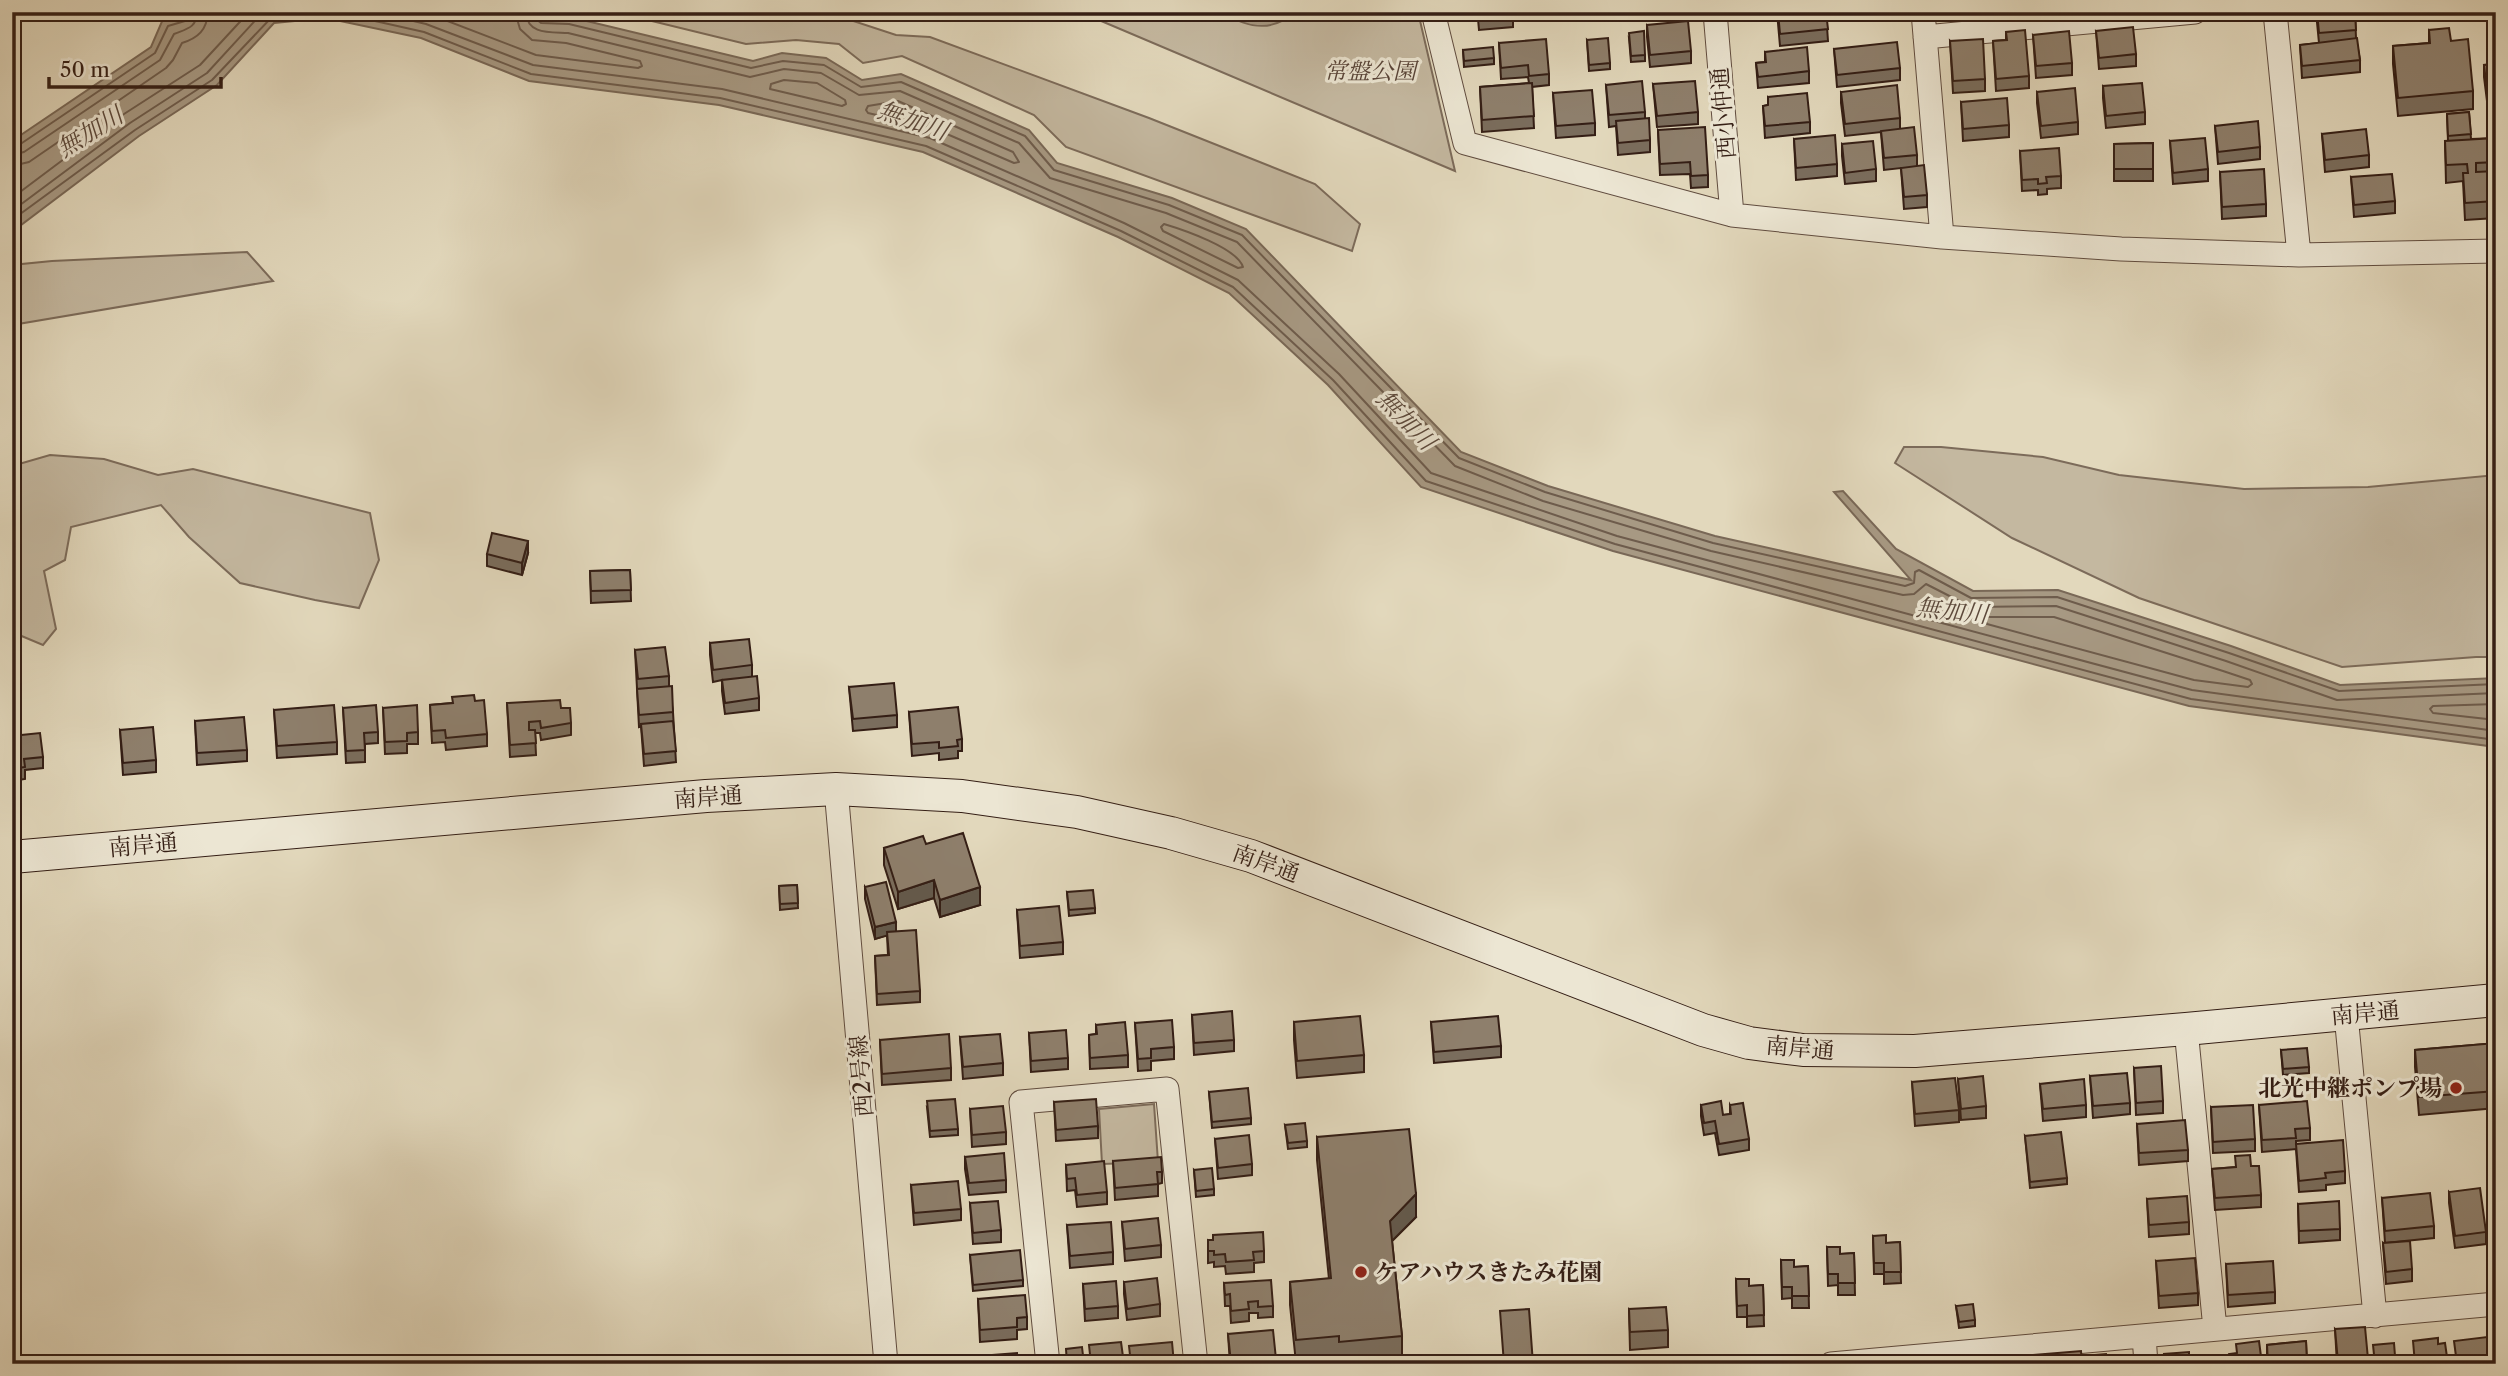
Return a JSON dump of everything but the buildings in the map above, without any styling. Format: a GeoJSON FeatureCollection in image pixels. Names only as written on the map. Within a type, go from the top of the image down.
{"type":"FeatureCollection","features":[{"type":"Feature","properties":{"kind":"main road","name":"南岸通"},"geometry":{"type":"LineString","coordinates":[[12,857],[706,796],[836,789],[962,796],[1077,812],[1171,833],[1251,856],[1703,1030],[1749,1043],[1803,1050],[1915,1051],[2496,1000]]}},
{"type":"Feature","properties":{"kind":"street"},"geometry":{"type":"LineString","coordinates":[[1433,12],[1465,143],[1732,215],[1942,237],[2121,249],[2299,255],[2496,251]]}},
{"type":"Feature","properties":{"kind":"street","name":"西小仲通"},"geometry":{"type":"LineString","coordinates":[[1715,12],[1732,215]]}},
{"type":"Feature","properties":{"kind":"street"},"geometry":{"type":"LineString","coordinates":[[1923,12],[1942,237]]}},
{"type":"Feature","properties":{"kind":"street"},"geometry":{"type":"LineString","coordinates":[[1925,37],[2194,12]]}},
{"type":"Feature","properties":{"kind":"street"},"geometry":{"type":"LineString","coordinates":[[2275,12],[2299,255]]}},
{"type":"Feature","properties":{"kind":"street","name":"西2号線"},"geometry":{"type":"LineString","coordinates":[[836,789],[886,1364]]}},
{"type":"Feature","properties":{"kind":"street"},"geometry":{"type":"LineString","coordinates":[[2346,1015],[2375,1316]]}},
{"type":"Feature","properties":{"kind":"street"},"geometry":{"type":"LineString","coordinates":[[2186,1029],[2216,1329]]}},
{"type":"Feature","properties":{"kind":"street"},"geometry":{"type":"LineString","coordinates":[[1048,1364],[1021,1102],[1167,1089],[1196,1364]]}},
{"type":"Feature","properties":{"kind":"street"},"geometry":{"type":"LineString","coordinates":[[1831,1364],[2009,1356],[2144,1336],[2496,1304]]}},
{"type":"Feature","properties":{"kind":"street"},"geometry":{"type":"LineString","coordinates":[[2144,1336],[2146,1364]]}},
{"type":"Feature","properties":{"kind":"green space"},"geometry":{"type":"Polygon","coordinates":[[[615,12],[826,12],[896,35],[930,37],[1149,118],[1315,184],[1360,224],[1352,251],[1066,147],[1034,115],[902,56],[863,63],[839,44],[796,40],[746,44],[615,12]]]}},
{"type":"Feature","properties":{"kind":"green space","name":"常盤公園"},"geometry":{"type":"Polygon","coordinates":[[[1080,12],[1418,12],[1455,171],[1080,12]]]}},
{"type":"Feature","properties":{"kind":"green space"},"geometry":{"type":"Polygon","coordinates":[[[1932,12],[2057,12],[1933,21],[1932,12]]]}},
{"type":"Feature","properties":{"kind":"green space"},"geometry":{"type":"Polygon","coordinates":[[[247,252],[273,281],[12,325],[12,265],[247,252]]]}},
{"type":"Feature","properties":{"kind":"green space"},"geometry":{"type":"Polygon","coordinates":[[[1904,447],[1941,447],[2043,457],[2119,475],[2244,489],[2368,487],[2496,475],[2496,657],[2342,667],[2139,598],[2012,538],[1895,463],[1904,447]]]}},
{"type":"Feature","properties":{"kind":"green space"},"geometry":{"type":"Polygon","coordinates":[[[50,455],[104,459],[158,475],[193,469],[370,513],[379,560],[359,608],[240,583],[189,537],[161,505],[71,527],[65,560],[44,571],[56,629],[43,645],[12,632],[12,466],[50,455]]]}},
{"type":"Feature","properties":{"kind":"green space"},"geometry":{"type":"Polygon","coordinates":[[[1154,1104],[1158,1162],[1102,1164],[1099,1109],[1154,1104]]]}},
{"type":"Feature","properties":{"kind":"water","name":"無加川"},"geometry":{"type":"Polygon","coordinates":[[[197,12],[475,12],[570,17],[753,61],[782,53],[826,58],[862,80],[901,74],[1029,130],[1057,163],[1172,198],[1246,229],[1461,452],[1548,486],[1715,536],[1911,580],[1834,492],[1843,491],[1896,549],[1973,591],[2058,590],[2231,646],[2340,685],[2496,678],[2496,747],[2189,706],[1613,551],[1421,487],[1328,385],[1229,293],[1118,237],[923,152],[719,105],[529,81],[421,38],[326,18],[274,23],[217,85],[139,136],[21,225],[12,228],[12,141],[151,47],[163,19],[197,12]]]}},
{"type":"Feature","properties":{"kind":"water"},"geometry":{"type":"Polygon","coordinates":[[[1221,12],[1293,12],[1276,24],[1257,26],[1221,12]]]}},
{"type":"Feature","properties":{"kind":"place","name":"北光中継ポンプ場"},"geometry":{"type":"Point","coordinates":[2456,1088]}},
{"type":"Feature","properties":{"kind":"place","name":"ケアハウスきたみ花園"},"geometry":{"type":"Point","coordinates":[1361,1272]}}]}
